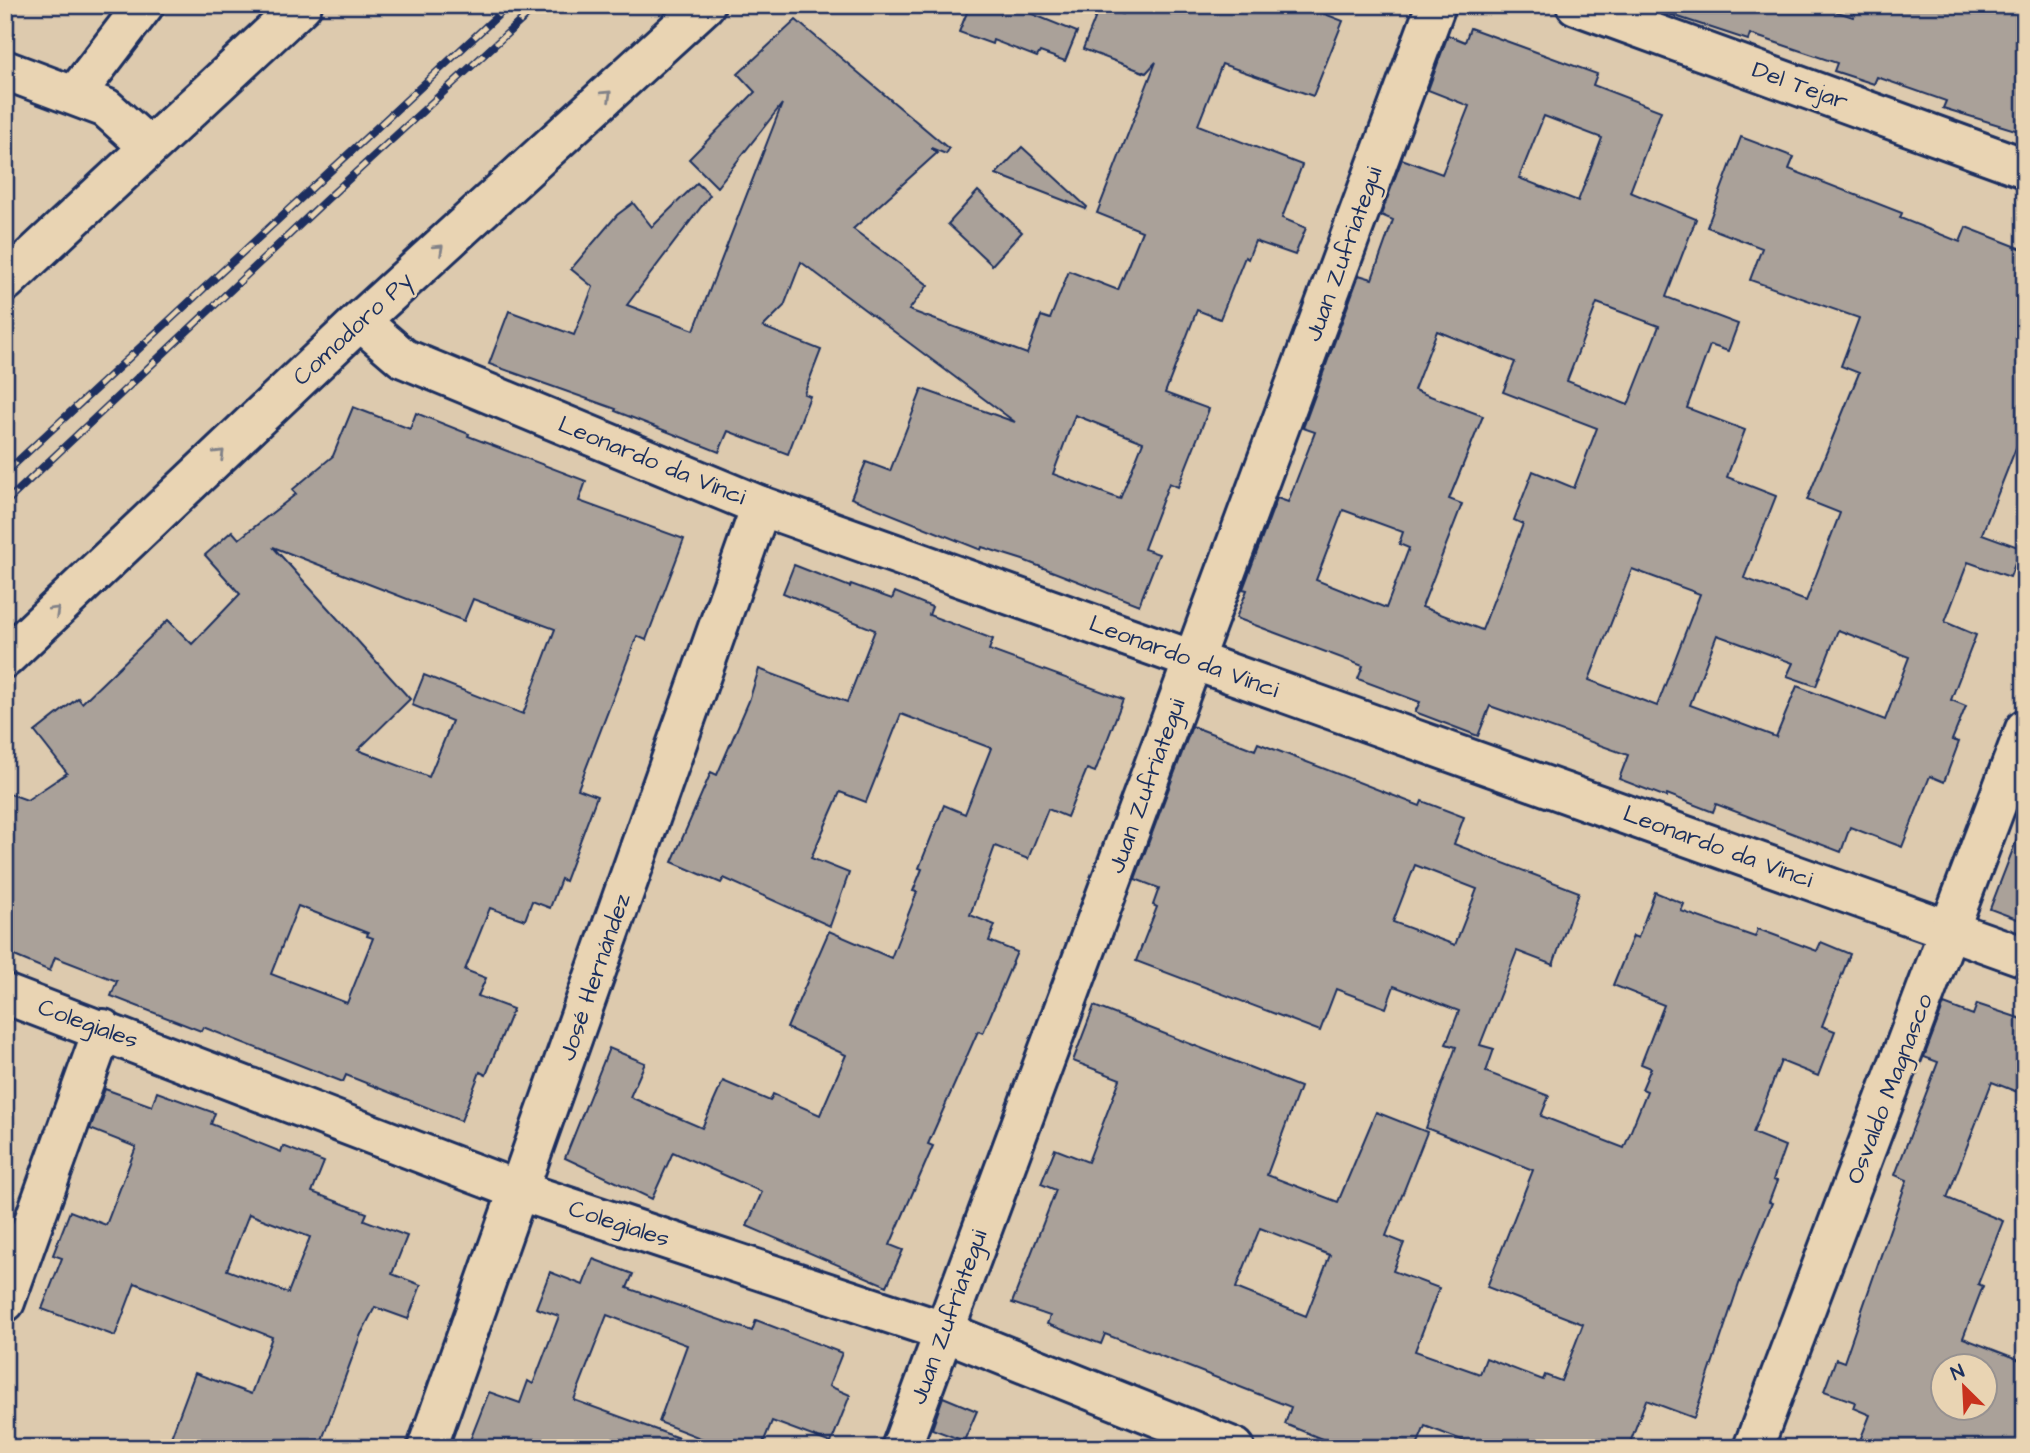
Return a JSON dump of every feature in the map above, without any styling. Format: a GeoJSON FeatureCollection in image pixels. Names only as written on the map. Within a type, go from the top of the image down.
{"type":"FeatureCollection","features":[{"type":"Feature","properties":{"kind":"street"},"geometry":{"type":"LineString","coordinates":[[75,95],[144,5]]}},
{"type":"Feature","properties":{"kind":"street"},"geometry":{"type":"LineString","coordinates":[[5,282],[302,5]]}},
{"type":"Feature","properties":{"kind":"street","name":"Comodoro Py"},"geometry":{"type":"LineString","coordinates":[[5,658],[360,321],[705,5]]}},
{"type":"Feature","properties":{"kind":"street","name":"Juan Zufriategui"},"geometry":{"type":"LineString","coordinates":[[901,1448],[1436,5]]}},
{"type":"Feature","properties":{"kind":"street","name":"Del Tejar"},"geometry":{"type":"LineString","coordinates":[[1576,5],[2025,168]]}},
{"type":"Feature","properties":{"kind":"street"},"geometry":{"type":"LineString","coordinates":[[5,70],[106,108],[148,146]]}},
{"type":"Feature","properties":{"kind":"street","name":"Leonardo da Vinci"},"geometry":{"type":"LineString","coordinates":[[360,321],[403,358],[761,506],[2025,957]]}},
{"type":"Feature","properties":{"kind":"street","name":"José Hernández"},"geometry":{"type":"LineString","coordinates":[[427,1448],[761,506]]}},
{"type":"Feature","properties":{"kind":"street","name":"Osvaldo Magnasco"},"geometry":{"type":"LineString","coordinates":[[1752,1448],[1951,930],[2025,729]]}},
{"type":"Feature","properties":{"kind":"street","name":"Colegiales"},"geometry":{"type":"LineString","coordinates":[[5,994],[103,1029],[520,1191],[943,1331],[1235,1448]]}},
{"type":"Feature","properties":{"kind":"street"},"geometry":{"type":"LineString","coordinates":[[5,1302],[103,1029]]}},
{"type":"Feature","properties":{"kind":"building"},"geometry":{"type":"Polygon","coordinates":[[[970,5],[1010,5],[1077,32],[1065,61],[1040,52],[1037,57],[993,40],[992,44],[959,32],[970,5]]]}},
{"type":"Feature","properties":{"kind":"building"},"geometry":{"type":"Polygon","coordinates":[[[1126,5],[1302,5],[1343,21],[1313,96],[1222,64],[1198,125],[1302,165],[1282,218],[1306,228],[1295,255],[1255,241],[1248,259],[1245,257],[1220,319],[1197,310],[1165,393],[1209,409],[1178,487],[1169,483],[1144,549],[1159,554],[1139,605],[1023,560],[982,547],[981,550],[851,498],[866,462],[890,471],[922,389],[1015,422],[801,262],[784,306],[763,327],[821,350],[804,394],[810,396],[788,454],[728,431],[719,452],[615,411],[616,409],[489,364],[509,311],[574,335],[593,287],[571,269],[617,215],[633,203],[652,227],[697,183],[710,195],[627,305],[694,330],[782,104],[717,187],[689,159],[755,92],[738,74],[796,20],[949,149],[946,154],[931,148],[937,153],[853,229],[928,285],[909,310],[1027,354],[1041,316],[1050,319],[1069,271],[1118,290],[1142,231],[1097,213],[1156,62],[1146,73],[1083,49],[1100,6],[1122,14],[1126,5]],[[1075,415],[1053,474],[1120,499],[1143,442],[1075,415]]]}},
{"type":"Feature","properties":{"kind":"building"},"geometry":{"type":"Polygon","coordinates":[[[1661,5],[1816,5],[1853,17],[1857,5],[2025,5],[2025,133],[1943,108],[1946,101],[1877,77],[1874,84],[1834,71],[1837,63],[1750,34],[1748,40],[1660,11],[1661,5]]]}},
{"type":"Feature","properties":{"kind":"building"},"geometry":{"type":"Polygon","coordinates":[[[1470,28],[1597,74],[1593,85],[1661,111],[1630,192],[1696,219],[1666,297],[1738,324],[1728,351],[1710,345],[1687,408],[1745,430],[1727,477],[1776,496],[1744,578],[1806,601],[1840,513],[1807,500],[1859,373],[1841,366],[1859,318],[1750,280],[1762,248],[1707,227],[1741,137],[1794,157],[1789,169],[1902,213],[1900,218],[1960,242],[1966,227],[2025,250],[2025,425],[1982,534],[2021,548],[2010,577],[1968,562],[1945,622],[1976,635],[1951,700],[1966,706],[1952,740],[1959,742],[1944,782],[1930,776],[1902,847],[1850,827],[1841,852],[1716,804],[1713,812],[1667,794],[1666,797],[1619,779],[1628,755],[1490,706],[1478,736],[1415,712],[1420,702],[1358,679],[1363,666],[1236,618],[1247,590],[1243,589],[1277,498],[1288,502],[1315,432],[1303,428],[1359,275],[1372,279],[1393,220],[1381,215],[1402,159],[1442,174],[1469,106],[1428,90],[1448,35],[1465,42],[1470,28]],[[1544,116],[1519,178],[1578,201],[1602,138],[1544,116]],[[1597,303],[1567,381],[1628,405],[1659,326],[1597,303]],[[1437,331],[1414,390],[1483,416],[1449,499],[1462,504],[1422,607],[1482,630],[1523,524],[1514,520],[1533,471],[1574,488],[1597,428],[1503,392],[1515,362],[1437,331]],[[1343,510],[1316,580],[1386,608],[1409,548],[1399,544],[1403,532],[1343,510]],[[1632,569],[1589,680],[1657,706],[1700,594],[1632,569]],[[1838,630],[1816,686],[1787,676],[1793,663],[1717,635],[1690,705],[1776,737],[1797,686],[1885,720],[1909,657],[1838,630]]]}},
{"type":"Feature","properties":{"kind":"building"},"geometry":{"type":"Polygon","coordinates":[[[1022,147],[1087,207],[1086,209],[996,174],[1022,147]]]}},
{"type":"Feature","properties":{"kind":"building"},"geometry":{"type":"Polygon","coordinates":[[[978,191],[1022,232],[992,265],[948,224],[978,191]]]}},
{"type":"Feature","properties":{"kind":"building"},"geometry":{"type":"Polygon","coordinates":[[[353,407],[410,429],[416,413],[586,481],[579,501],[684,539],[646,640],[637,636],[578,789],[597,796],[565,881],[561,879],[550,908],[532,901],[525,920],[490,908],[465,970],[486,978],[478,996],[513,1009],[486,1075],[480,1072],[461,1121],[346,1075],[343,1082],[203,1027],[201,1031],[111,996],[117,981],[55,957],[50,971],[5,952],[5,792],[27,800],[67,773],[35,732],[78,698],[82,703],[168,620],[192,644],[240,594],[205,555],[232,531],[239,539],[296,494],[292,490],[333,456],[353,407]],[[273,547],[410,699],[358,750],[429,777],[452,721],[412,705],[424,675],[523,714],[555,629],[473,599],[464,621],[273,547]],[[298,906],[271,974],[347,1003],[373,938],[367,936],[368,933],[298,906]]]}},
{"type":"Feature","properties":{"kind":"building"},"geometry":{"type":"Polygon","coordinates":[[[794,565],[850,587],[851,584],[892,599],[895,592],[932,607],[929,615],[993,639],[989,650],[1123,699],[1095,772],[1087,769],[1067,817],[1048,809],[1028,859],[995,846],[970,915],[995,925],[989,941],[1017,952],[983,1033],[978,1031],[928,1144],[933,1146],[890,1245],[903,1250],[887,1286],[747,1226],[762,1192],[673,1152],[652,1199],[565,1158],[609,1048],[645,1063],[630,1097],[702,1128],[723,1081],[770,1101],[773,1094],[820,1115],[846,1055],[787,1028],[829,931],[891,958],[917,892],[913,891],[922,869],[919,868],[944,805],[965,814],[991,748],[901,714],[866,802],[840,792],[811,858],[849,873],[830,926],[724,878],[721,883],[672,862],[711,772],[717,775],[749,701],[759,669],[847,702],[875,630],[783,593],[794,565]]]}},
{"type":"Feature","properties":{"kind":"building"},"geometry":{"type":"Polygon","coordinates":[[[1192,726],[1255,750],[1258,743],[1420,806],[1422,801],[1464,817],[1454,844],[1579,892],[1553,965],[1517,951],[1480,1045],[1494,1049],[1486,1072],[1549,1096],[1541,1116],[1624,1148],[1647,1091],[1642,1089],[1651,1068],[1641,1064],[1664,1005],[1613,985],[1633,936],[1638,938],[1655,892],[1684,904],[1681,911],[1755,937],[1758,929],[1817,951],[1821,942],[1850,954],[1822,1026],[1835,1031],[1818,1076],[1781,1061],[1753,1133],[1785,1146],[1773,1180],[1777,1181],[1769,1202],[1772,1203],[1739,1284],[1694,1418],[1646,1400],[1628,1448],[1483,1448],[1425,1426],[1416,1448],[1344,1448],[1285,1424],[1291,1407],[1105,1334],[1101,1344],[1047,1324],[1050,1316],[1012,1303],[1056,1190],[1041,1184],[1055,1149],[1088,1162],[1120,1079],[1073,1061],[1094,1006],[1300,1087],[1267,1175],[1338,1202],[1376,1112],[1427,1132],[1386,1236],[1404,1243],[1393,1271],[1439,1288],[1415,1351],[1480,1374],[1486,1358],[1543,1380],[1545,1375],[1561,1381],[1583,1324],[1487,1287],[1533,1170],[1426,1128],[1456,1047],[1446,1044],[1459,1011],[1394,986],[1386,1008],[1336,989],[1320,1031],[1136,961],[1157,907],[1153,905],[1159,888],[1135,879],[1192,726]],[[1415,865],[1393,922],[1455,945],[1477,889],[1415,865]],[[1260,1228],[1236,1288],[1306,1316],[1330,1255],[1260,1228]]]}},
{"type":"Feature","properties":{"kind":"building"},"geometry":{"type":"Polygon","coordinates":[[[2022,826],[2025,826],[2025,922],[1990,909],[2022,826]]]}},
{"type":"Feature","properties":{"kind":"building"},"geometry":{"type":"Polygon","coordinates":[[[1944,1004],[1973,1015],[1977,1004],[2025,1020],[2025,1095],[1992,1082],[1947,1198],[2003,1221],[1978,1284],[1983,1286],[1963,1338],[2025,1362],[2025,1448],[1857,1448],[1870,1415],[1853,1408],[1855,1402],[1824,1391],[1836,1359],[1844,1362],[1907,1180],[1895,1175],[1938,1062],[1924,1057],[1944,1004]]]}},
{"type":"Feature","properties":{"kind":"building"},"geometry":{"type":"Polygon","coordinates":[[[105,1089],[152,1106],[157,1092],[215,1113],[211,1124],[281,1152],[283,1146],[324,1162],[312,1192],[367,1213],[364,1220],[407,1236],[392,1274],[421,1285],[408,1319],[375,1307],[361,1334],[319,1448],[167,1448],[195,1373],[251,1394],[272,1337],[135,1283],[115,1336],[42,1309],[62,1258],[53,1255],[70,1211],[106,1225],[136,1147],[90,1129],[105,1089]],[[249,1214],[227,1270],[288,1293],[310,1237],[249,1214]]]}},
{"type":"Feature","properties":{"kind":"building"},"geometry":{"type":"Polygon","coordinates":[[[593,1259],[633,1274],[627,1288],[752,1331],[756,1320],[842,1353],[829,1386],[850,1395],[831,1443],[772,1421],[761,1448],[726,1448],[659,1422],[687,1345],[607,1315],[574,1400],[695,1444],[694,1448],[467,1448],[489,1392],[520,1403],[528,1381],[533,1384],[559,1316],[536,1308],[550,1272],[583,1285],[593,1259]]]}},
{"type":"Feature","properties":{"kind":"building"},"geometry":{"type":"Polygon","coordinates":[[[943,1397],[977,1411],[964,1441],[932,1429],[943,1397]]]}},
{"type":"Feature","properties":{"kind":"railway"},"geometry":{"type":"LineString","coordinates":[[5,473],[509,5]]}},
{"type":"Feature","properties":{"kind":"railway"},"geometry":{"type":"LineString","coordinates":[[5,503],[326,200],[538,5]]}}]}
